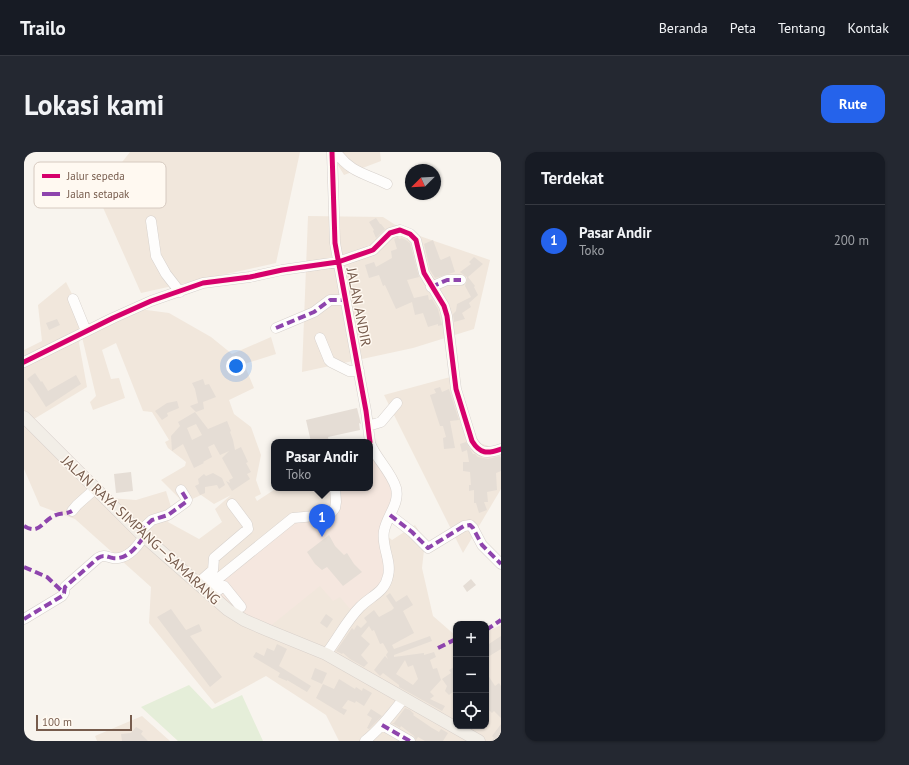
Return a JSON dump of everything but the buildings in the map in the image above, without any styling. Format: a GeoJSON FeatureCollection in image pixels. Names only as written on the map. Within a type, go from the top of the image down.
{"type":"FeatureCollection","features":[{"type":"Feature","properties":{"kind":"main road","name":"JALAN RAYA SIMPANG—SAMARANG"},"geometry":{"type":"LineString","coordinates":[[24,417],[142,534],[228,610],[244,620],[326,654],[479,741]]}},
{"type":"Feature","properties":{"kind":"street","name":"JALAN ANDIR"},"geometry":{"type":"LineString","coordinates":[[332,152],[335,243],[359,371],[370,439]]}},
{"type":"Feature","properties":{"kind":"street"},"geometry":{"type":"LineString","coordinates":[[336,152],[347,166],[355,171],[387,184]]}},
{"type":"Feature","properties":{"kind":"street"},"geometry":{"type":"LineString","coordinates":[[151,221],[156,256],[166,274],[180,292]]}},
{"type":"Feature","properties":{"kind":"street"},"geometry":{"type":"LineString","coordinates":[[24,362],[86,331],[151,302],[203,283],[250,277],[282,270],[338,262],[373,250],[394,231],[405,231],[416,240],[424,274],[444,306],[447,316],[456,389],[472,441],[476,448],[482,452],[491,452],[501,449]]}},
{"type":"Feature","properties":{"kind":"street"},"geometry":{"type":"LineString","coordinates":[[431,287],[447,280],[461,280]]}},
{"type":"Feature","properties":{"kind":"street"},"geometry":{"type":"LineString","coordinates":[[73,299],[86,331]]}},
{"type":"Feature","properties":{"kind":"street"},"geometry":{"type":"LineString","coordinates":[[276,328],[314,312],[330,300],[346,300]]}},
{"type":"Feature","properties":{"kind":"street"},"geometry":{"type":"LineString","coordinates":[[320,338],[330,362],[350,370],[359,371]]}},
{"type":"Feature","properties":{"kind":"street"},"geometry":{"type":"LineString","coordinates":[[368,426],[381,422],[397,403]]}},
{"type":"Feature","properties":{"kind":"street","name":"JALAN ANDIR"},"geometry":{"type":"LineString","coordinates":[[326,654],[360,606],[381,591],[387,583],[389,574],[384,531],[396,503],[397,496],[396,487],[373,451]]}},
{"type":"Feature","properties":{"kind":"street"},"geometry":{"type":"LineString","coordinates":[[72,512],[95,489]]}},
{"type":"Feature","properties":{"kind":"street"},"geometry":{"type":"LineString","coordinates":[[24,619],[62,596],[64,593],[64,587],[101,556],[118,558],[129,554],[137,547],[142,534],[152,520],[168,515],[186,502],[187,500],[181,490]]}},
{"type":"Feature","properties":{"kind":"street"},"geometry":{"type":"LineString","coordinates":[[204,590],[293,518],[299,516],[321,516],[332,512],[335,508],[336,502],[335,491]]}},
{"type":"Feature","properties":{"kind":"street"},"geometry":{"type":"LineString","coordinates":[[204,590],[213,570],[214,558],[248,529],[247,524],[232,504]]}},
{"type":"Feature","properties":{"kind":"street"},"geometry":{"type":"LineString","coordinates":[[390,515],[412,532],[428,548],[464,526],[470,525],[482,546],[501,564]]}},
{"type":"Feature","properties":{"kind":"street"},"geometry":{"type":"LineString","coordinates":[[204,590],[224,586],[241,607]]}},
{"type":"Feature","properties":{"kind":"street"},"geometry":{"type":"LineString","coordinates":[[365,741],[382,725],[404,698]]}},
{"type":"Feature","properties":{"kind":"street"},"geometry":{"type":"LineString","coordinates":[[382,725],[410,741]]}},
{"type":"Feature","properties":{"kind":"shaded area"},"geometry":{"type":"Polygon","coordinates":[[[130,152],[300,152],[276,263],[141,293],[103,208],[166,208],[166,162],[122,162],[130,152]]]}},
{"type":"Feature","properties":{"kind":"shaded area"},"geometry":{"type":"Polygon","coordinates":[[[330,152],[380,152],[381,161],[344,175],[330,152]]]}},
{"type":"Feature","properties":{"kind":"shaded area"},"geometry":{"type":"Polygon","coordinates":[[[308,216],[383,217],[405,231],[490,260],[474,329],[413,348],[302,372],[308,216]]]}},
{"type":"Feature","properties":{"kind":"shaded area"},"geometry":{"type":"Polygon","coordinates":[[[66,282],[85,320],[79,343],[87,387],[34,419],[109,498],[136,500],[166,491],[172,510],[168,522],[199,539],[222,522],[215,509],[231,495],[214,504],[201,495],[184,503],[161,480],[185,466],[186,462],[168,448],[165,442],[169,440],[152,412],[143,411],[116,343],[102,350],[111,379],[119,378],[125,398],[93,410],[90,402],[96,396],[82,337],[139,309],[169,313],[211,337],[232,354],[271,337],[276,354],[244,364],[254,388],[229,400],[234,414],[251,427],[261,455],[256,480],[261,494],[255,497],[257,501],[272,491],[354,491],[355,510],[392,540],[415,525],[425,541],[422,568],[433,616],[453,633],[453,729],[489,729],[489,631],[501,625],[501,741],[339,741],[326,715],[266,676],[215,704],[149,623],[151,587],[75,519],[40,506],[24,469],[24,350],[42,341],[38,305],[66,282]]]}},
{"type":"Feature","properties":{"kind":"shaded area"},"geometry":{"type":"Polygon","coordinates":[[[454,376],[479,443],[501,450],[501,489],[463,553],[384,395],[454,376]]]}},
{"type":"Feature","properties":{"kind":"shaded area"},"geometry":{"type":"Polygon","coordinates":[[[373,459],[386,478],[391,489],[392,501],[378,535],[385,568],[383,580],[374,590],[361,598],[351,610],[340,597],[333,601],[320,586],[269,627],[245,616],[206,586],[296,514],[330,510],[333,499],[326,491],[373,491],[373,459]]]}},
{"type":"Feature","properties":{"kind":"shaded area"},"geometry":{"type":"Polygon","coordinates":[[[142,716],[170,741],[97,741],[95,736],[142,716]]]}},
{"type":"Feature","properties":{"kind":"green space"},"geometry":{"type":"Polygon","coordinates":[[[189,685],[212,709],[242,695],[263,741],[178,741],[141,707],[189,685]]]}},
{"type":"Feature","properties":{"kind":"marked path"},"geometry":{"type":"LineString","coordinates":[[431,287],[447,280],[461,280]]}},
{"type":"Feature","properties":{"kind":"marked path"},"geometry":{"type":"LineString","coordinates":[[276,328],[314,312],[330,300],[345,300]]}},
{"type":"Feature","properties":{"kind":"marked path"},"geometry":{"type":"LineString","coordinates":[[139,532],[152,520],[168,515],[186,502],[187,500],[181,490]]}},
{"type":"Feature","properties":{"kind":"marked path"},"geometry":{"type":"LineString","coordinates":[[24,526],[29,529],[34,529],[41,526],[51,517],[72,511]]}},
{"type":"Feature","properties":{"kind":"marked path"},"geometry":{"type":"LineString","coordinates":[[390,515],[412,532],[428,548],[464,526],[470,525],[482,545],[501,564]]}},
{"type":"Feature","properties":{"kind":"marked path"},"geometry":{"type":"LineString","coordinates":[[24,619],[62,596],[65,587],[98,558],[104,556],[113,558],[123,557],[132,552],[144,536]]}},
{"type":"Feature","properties":{"kind":"marked path"},"geometry":{"type":"LineString","coordinates":[[24,567],[47,577],[64,593]]}},
{"type":"Feature","properties":{"kind":"marked path"},"geometry":{"type":"LineString","coordinates":[[489,628],[501,620]]}},
{"type":"Feature","properties":{"kind":"marked path"},"geometry":{"type":"LineString","coordinates":[[438,648],[453,640]]}},
{"type":"Feature","properties":{"kind":"marked path"},"geometry":{"type":"LineString","coordinates":[[382,725],[410,741]]}},
{"type":"Feature","properties":{"kind":"cycle path"},"geometry":{"type":"LineString","coordinates":[[332,152],[335,243],[366,411],[370,439]]}},
{"type":"Feature","properties":{"kind":"cycle path"},"geometry":{"type":"LineString","coordinates":[[24,362],[151,301],[203,283],[250,277],[282,270],[338,262],[373,250],[390,233],[400,230],[410,234],[416,240],[424,273],[444,306],[447,316],[456,389],[472,441],[481,451],[484,452],[492,452],[501,449]]}},
{"type":"Feature","properties":{"kind":"place","name":"Pasar Andir"},"geometry":{"type":"Point","coordinates":[322,537]}}]}
